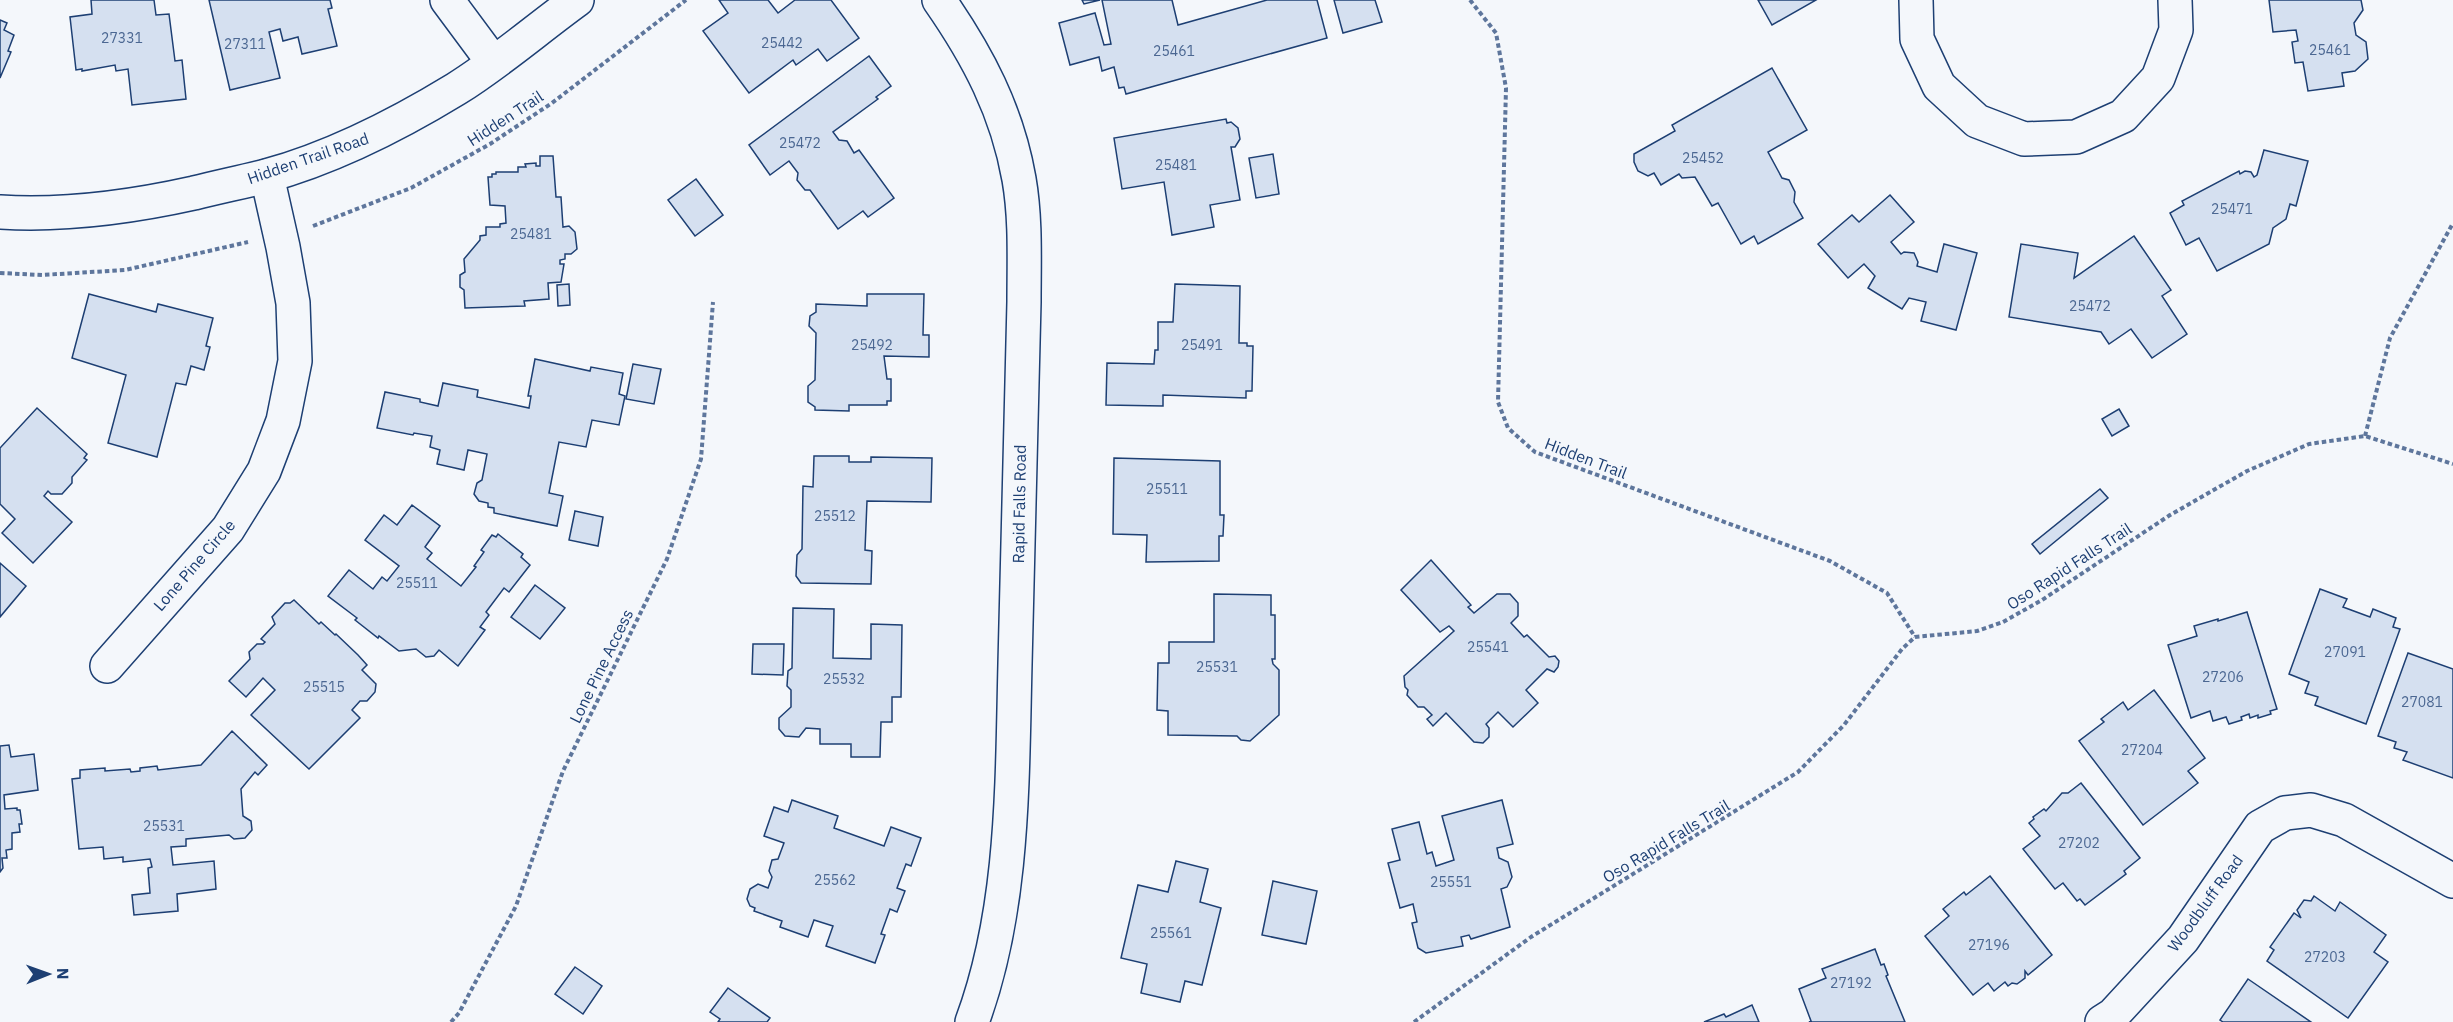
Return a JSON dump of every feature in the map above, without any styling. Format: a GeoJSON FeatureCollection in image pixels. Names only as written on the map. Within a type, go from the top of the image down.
{"type":"FeatureCollection","features":[{"type":"Feature","properties":{"kind":"street"},"geometry":{"type":"LineString","coordinates":[[447,0],[493,62]]}},
{"type":"Feature","properties":{"kind":"street","name":"Hidden Trail Road"},"geometry":{"type":"LineString","coordinates":[[0,212],[98,210],[163,200],[267,176],[378,133],[458,88],[577,0]]}},
{"type":"Feature","properties":{"kind":"street","name":"Rapid Falls Road"},"geometry":{"type":"LineString","coordinates":[[939,0],[970,45],[1003,116],[1019,178],[1024,228],[1024,314],[1010,828],[999,928],[984,990],[972,1022]]}},
{"type":"Feature","properties":{"kind":"street"},"geometry":{"type":"LineString","coordinates":[[1916,0],[1917,39],[1939,86],[1977,121],[2024,139],[2076,137],[2123,116],[2158,78],[2176,30],[2175,0]]}},
{"type":"Feature","properties":{"kind":"street","name":"Lone Pine Circle"},"geometry":{"type":"LineString","coordinates":[[107,666],[228,528],[264,471],[283,421],[295,361],[293,303],[284,246],[267,176]]}},
{"type":"Feature","properties":{"kind":"street","name":"Woodbluff Road"},"geometry":{"type":"LineString","coordinates":[[2102,1022],[2113,1015],[2183,939],[2260,827],[2285,813],[2311,810],[2344,820],[2453,881]]}},
{"type":"Feature","properties":{"kind":"path","name":"Hidden Trail"},"geometry":{"type":"LineString","coordinates":[[318,225],[411,188],[490,144],[552,103],[686,0]]}},
{"type":"Feature","properties":{"kind":"path","name":"Hidden Trail"},"geometry":{"type":"LineString","coordinates":[[1470,0],[1496,33],[1506,88],[1498,402],[1508,428],[1535,452],[1830,561],[1887,593],[1915,637]]}},
{"type":"Feature","properties":{"kind":"path"},"geometry":{"type":"LineString","coordinates":[[2365,436],[2390,338],[2453,223]]}},
{"type":"Feature","properties":{"kind":"path"},"geometry":{"type":"LineString","coordinates":[[0,273],[42,275],[125,270],[247,243]]}},
{"type":"Feature","properties":{"kind":"path","name":"Lone Pine Access"},"geometry":{"type":"LineString","coordinates":[[451,1022],[459,1014],[516,906],[563,771],[667,559],[701,459],[713,303]]}},
{"type":"Feature","properties":{"kind":"path","name":"Oso Rapid Falls Trail"},"geometry":{"type":"LineString","coordinates":[[1414,1022],[1531,937],[1798,772],[1844,725],[1902,649],[1915,637],[1977,632],[2003,622],[2042,600],[2170,515],[2247,471],[2309,444],[2365,436],[2453,464]]}},
{"type":"Feature","properties":{"kind":"building"},"geometry":{"type":"Polygon","coordinates":[[[91,0],[154,0],[156,15],[169,14],[175,61],[182,60],[186,99],[132,105],[128,69],[116,71],[115,65],[76,70],[70,17],[92,14],[91,0]]]}},
{"type":"Feature","properties":{"kind":"building"},"geometry":{"type":"Polygon","coordinates":[[[209,0],[330,0],[332,8],[328,9],[337,46],[302,54],[298,37],[283,41],[280,29],[269,32],[280,78],[230,90],[209,0]]]}},
{"type":"Feature","properties":{"kind":"building"},"geometry":{"type":"Polygon","coordinates":[[[719,0],[768,0],[778,13],[795,0],[831,0],[859,38],[827,61],[818,49],[796,65],[793,60],[749,93],[703,31],[728,13],[719,0]]]}},
{"type":"Feature","properties":{"kind":"building"},"geometry":{"type":"Polygon","coordinates":[[[1082,0],[1100,0],[1084,4],[1082,0]]]}},
{"type":"Feature","properties":{"kind":"building"},"geometry":{"type":"Polygon","coordinates":[[[1102,0],[1172,0],[1178,25],[1267,0],[1317,0],[1327,38],[1126,94],[1124,87],[1119,88],[1114,67],[1102,71],[1099,57],[1070,65],[1059,23],[1095,13],[1104,45],[1111,44],[1102,0]]]}},
{"type":"Feature","properties":{"kind":"building"},"geometry":{"type":"Polygon","coordinates":[[[1334,0],[1375,0],[1382,22],[1343,33],[1334,0]]]}},
{"type":"Feature","properties":{"kind":"building"},"geometry":{"type":"Polygon","coordinates":[[[1758,0],[1816,0],[1772,25],[1758,0]]]}},
{"type":"Feature","properties":{"kind":"building"},"geometry":{"type":"Polygon","coordinates":[[[2269,0],[2361,0],[2363,10],[2354,23],[2356,35],[2366,42],[2368,59],[2355,71],[2342,73],[2344,86],[2308,91],[2303,62],[2295,63],[2292,42],[2298,41],[2296,30],[2273,32],[2269,0]]]}},
{"type":"Feature","properties":{"kind":"building"},"geometry":{"type":"Polygon","coordinates":[[[0,20],[7,23],[4,30],[14,35],[8,51],[11,52],[0,78],[0,20]]]}},
{"type":"Feature","properties":{"kind":"building"},"geometry":{"type":"Polygon","coordinates":[[[869,56],[891,86],[876,97],[878,99],[833,132],[839,140],[847,141],[854,153],[859,150],[894,198],[868,217],[863,211],[838,229],[810,190],[805,190],[797,180],[798,173],[789,161],[770,175],[749,145],[869,56]]]}},
{"type":"Feature","properties":{"kind":"building"},"geometry":{"type":"Polygon","coordinates":[[[1772,68],[1807,130],[1768,152],[1782,178],[1789,180],[1795,192],[1794,202],[1803,218],[1758,244],[1754,236],[1741,244],[1718,203],[1712,206],[1695,177],[1682,178],[1679,174],[1661,185],[1654,173],[1648,176],[1638,171],[1634,162],[1634,154],[1675,131],[1672,125],[1772,68]]]}},
{"type":"Feature","properties":{"kind":"building"},"geometry":{"type":"Polygon","coordinates":[[[1226,119],[1227,123],[1231,122],[1238,128],[1240,139],[1235,147],[1231,147],[1240,200],[1210,205],[1214,227],[1172,235],[1164,182],[1122,189],[1114,138],[1226,119]]]}},
{"type":"Feature","properties":{"kind":"building"},"geometry":{"type":"Polygon","coordinates":[[[2264,150],[2308,161],[2296,206],[2290,204],[2286,219],[2273,228],[2269,244],[2217,271],[2199,238],[2186,245],[2170,213],[2184,205],[2182,201],[2239,171],[2240,174],[2245,171],[2251,172],[2254,177],[2257,175],[2264,150]]]}},
{"type":"Feature","properties":{"kind":"building"},"geometry":{"type":"Polygon","coordinates":[[[1273,154],[1279,194],[1256,198],[1249,158],[1273,154]]]}},
{"type":"Feature","properties":{"kind":"building"},"geometry":{"type":"Polygon","coordinates":[[[540,156],[553,156],[556,197],[561,197],[563,227],[569,226],[575,232],[577,249],[571,254],[565,254],[565,259],[560,260],[560,264],[564,264],[561,282],[548,283],[549,299],[524,301],[525,306],[465,308],[464,290],[460,287],[460,275],[465,272],[464,259],[480,240],[480,236],[486,235],[486,227],[500,227],[500,224],[506,223],[505,206],[490,205],[488,177],[492,177],[492,174],[496,172],[518,172],[518,167],[526,167],[525,164],[536,163],[536,166],[540,166],[540,156]]]}},
{"type":"Feature","properties":{"kind":"building"},"geometry":{"type":"Polygon","coordinates":[[[696,179],[723,215],[695,236],[668,200],[696,179]]]}},
{"type":"Feature","properties":{"kind":"building"},"geometry":{"type":"Polygon","coordinates":[[[1890,195],[1914,222],[1891,242],[1901,254],[1914,253],[1918,262],[1917,266],[1937,272],[1944,244],[1977,253],[1956,330],[1921,321],[1926,302],[1909,298],[1902,309],[1868,288],[1875,276],[1864,264],[1848,278],[1818,244],[1852,215],[1859,222],[1890,195]]]}},
{"type":"Feature","properties":{"kind":"building"},"geometry":{"type":"Polygon","coordinates":[[[2134,236],[2171,290],[2162,296],[2187,334],[2152,358],[2131,329],[2109,344],[2101,332],[2009,317],[2021,244],[2078,253],[2074,278],[2134,236]]]}},
{"type":"Feature","properties":{"kind":"building"},"geometry":{"type":"Polygon","coordinates":[[[569,284],[570,305],[558,306],[557,285],[569,284]]]}},
{"type":"Feature","properties":{"kind":"building"},"geometry":{"type":"Polygon","coordinates":[[[1175,284],[1240,286],[1239,343],[1253,346],[1252,391],[1246,391],[1246,398],[1163,395],[1163,406],[1106,405],[1107,363],[1154,364],[1155,350],[1158,350],[1158,322],[1173,322],[1175,284]]]}},
{"type":"Feature","properties":{"kind":"building"},"geometry":{"type":"Polygon","coordinates":[[[89,294],[156,312],[158,304],[213,318],[206,346],[210,347],[204,370],[191,366],[186,385],[176,383],[157,457],[108,443],[126,375],[72,358],[89,294]]]}},
{"type":"Feature","properties":{"kind":"building"},"geometry":{"type":"Polygon","coordinates":[[[867,294],[924,294],[923,335],[929,335],[929,357],[884,356],[887,379],[891,379],[891,401],[887,401],[887,405],[849,405],[849,411],[815,410],[815,407],[808,402],[808,386],[815,380],[816,333],[809,326],[810,316],[816,312],[816,304],[867,306],[867,294]]]}},
{"type":"Feature","properties":{"kind":"building"},"geometry":{"type":"Polygon","coordinates":[[[535,359],[590,371],[591,367],[623,373],[619,394],[625,396],[619,425],[592,420],[586,447],[559,442],[549,493],[563,496],[557,526],[494,513],[494,508],[488,507],[488,503],[479,501],[474,494],[477,483],[482,480],[487,454],[468,450],[464,470],[437,464],[440,450],[430,447],[432,436],[377,428],[385,392],[420,399],[420,402],[438,406],[443,383],[478,390],[477,397],[529,408],[531,396],[528,396],[535,359]]]}},
{"type":"Feature","properties":{"kind":"building"},"geometry":{"type":"Polygon","coordinates":[[[633,364],[661,369],[654,404],[626,399],[633,364]]]}},
{"type":"Feature","properties":{"kind":"building"},"geometry":{"type":"Polygon","coordinates":[[[37,408],[87,454],[84,458],[87,460],[72,477],[72,483],[62,494],[51,494],[48,491],[44,496],[72,522],[33,563],[2,533],[15,519],[0,504],[0,448],[37,408]]]}},
{"type":"Feature","properties":{"kind":"building"},"geometry":{"type":"Polygon","coordinates":[[[2119,409],[2129,426],[2112,436],[2102,419],[2119,409]]]}},
{"type":"Feature","properties":{"kind":"building"},"geometry":{"type":"Polygon","coordinates":[[[814,456],[849,456],[849,462],[871,462],[871,457],[932,458],[931,502],[867,501],[865,550],[872,551],[871,584],[801,583],[796,576],[797,555],[802,549],[803,486],[813,487],[814,456]]]}},
{"type":"Feature","properties":{"kind":"building"},"geometry":{"type":"Polygon","coordinates":[[[1114,458],[1220,461],[1220,515],[1224,515],[1223,536],[1219,536],[1219,561],[1146,562],[1147,535],[1113,534],[1114,458]]]}},
{"type":"Feature","properties":{"kind":"building"},"geometry":{"type":"Polygon","coordinates":[[[2100,489],[2108,498],[2040,554],[2032,544],[2100,489]]]}},
{"type":"Feature","properties":{"kind":"building"},"geometry":{"type":"Polygon","coordinates":[[[412,505],[440,526],[425,547],[432,553],[427,559],[461,586],[476,567],[474,566],[484,552],[481,550],[492,535],[496,537],[498,534],[523,554],[521,557],[530,565],[509,592],[504,588],[486,612],[489,615],[480,627],[485,630],[458,666],[439,650],[434,656],[426,657],[416,649],[399,651],[379,636],[378,638],[355,620],[357,618],[328,596],[349,570],[373,589],[382,577],[387,581],[399,566],[365,540],[384,515],[397,525],[412,505]]]}},
{"type":"Feature","properties":{"kind":"building"},"geometry":{"type":"Polygon","coordinates":[[[575,511],[603,517],[598,546],[569,540],[575,511]]]}},
{"type":"Feature","properties":{"kind":"building"},"geometry":{"type":"Polygon","coordinates":[[[1431,560],[1471,605],[1468,607],[1474,613],[1497,594],[1510,594],[1518,603],[1518,616],[1511,623],[1549,657],[1555,656],[1559,661],[1554,672],[1547,669],[1526,690],[1538,703],[1513,727],[1498,712],[1486,724],[1489,728],[1489,737],[1483,743],[1474,742],[1446,713],[1433,726],[1427,719],[1432,715],[1424,707],[1418,707],[1407,695],[1404,676],[1454,631],[1449,626],[1440,632],[1401,590],[1431,560]]]}},
{"type":"Feature","properties":{"kind":"building"},"geometry":{"type":"Polygon","coordinates":[[[0,563],[26,586],[0,617],[0,563]]]}},
{"type":"Feature","properties":{"kind":"building"},"geometry":{"type":"Polygon","coordinates":[[[535,585],[565,608],[540,639],[511,617],[535,585]]]}},
{"type":"Feature","properties":{"kind":"building"},"geometry":{"type":"Polygon","coordinates":[[[2320,589],[2347,599],[2343,607],[2370,617],[2373,609],[2396,618],[2393,627],[2400,629],[2366,724],[2315,705],[2318,697],[2305,693],[2309,682],[2289,674],[2320,589]]]}},
{"type":"Feature","properties":{"kind":"building"},"geometry":{"type":"Polygon","coordinates":[[[1214,594],[1271,595],[1271,615],[1275,615],[1275,659],[1272,659],[1273,664],[1279,670],[1279,715],[1250,741],[1241,740],[1237,736],[1168,735],[1168,711],[1157,710],[1158,663],[1169,663],[1169,642],[1214,642],[1214,594]]]}},
{"type":"Feature","properties":{"kind":"building"},"geometry":{"type":"Polygon","coordinates":[[[294,600],[319,624],[321,622],[358,655],[367,665],[362,670],[376,684],[375,692],[367,701],[360,701],[352,710],[360,718],[309,769],[251,715],[275,690],[263,678],[246,697],[229,681],[250,659],[249,652],[257,644],[265,642],[261,639],[275,624],[272,617],[285,603],[294,600]]]}},
{"type":"Feature","properties":{"kind":"building"},"geometry":{"type":"Polygon","coordinates":[[[793,608],[834,609],[833,658],[871,659],[871,624],[902,625],[901,697],[892,697],[892,722],[881,722],[880,757],[851,757],[851,744],[820,744],[820,729],[806,728],[799,737],[785,736],[779,729],[779,718],[791,707],[791,690],[787,686],[788,671],[792,668],[793,608]]]}},
{"type":"Feature","properties":{"kind":"building"},"geometry":{"type":"Polygon","coordinates":[[[2247,612],[2277,709],[2270,711],[2271,714],[2258,718],[2258,715],[2250,718],[2249,714],[2241,717],[2242,720],[2229,724],[2226,717],[2213,721],[2210,711],[2191,718],[2168,645],[2197,636],[2194,626],[2247,612]]]}},
{"type":"Feature","properties":{"kind":"building"},"geometry":{"type":"Polygon","coordinates":[[[753,644],[784,644],[783,675],[752,674],[753,644]]]}},
{"type":"Feature","properties":{"kind":"building"},"geometry":{"type":"Polygon","coordinates":[[[2408,653],[2453,669],[2453,778],[2403,760],[2407,752],[2394,748],[2396,742],[2378,736],[2408,653]]]}},
{"type":"Feature","properties":{"kind":"building"},"geometry":{"type":"Polygon","coordinates":[[[2154,690],[2205,758],[2188,771],[2198,783],[2143,825],[2079,741],[2104,722],[2101,719],[2123,702],[2128,710],[2154,690]]]}},
{"type":"Feature","properties":{"kind":"building"},"geometry":{"type":"Polygon","coordinates":[[[232,731],[267,765],[258,775],[255,772],[241,789],[243,816],[251,821],[252,830],[245,838],[234,839],[229,835],[186,839],[186,846],[171,847],[173,865],[214,861],[216,889],[177,894],[178,911],[134,915],[132,895],[150,893],[148,868],[152,867],[150,859],[123,862],[123,857],[104,859],[103,847],[79,849],[72,779],[80,778],[80,770],[105,768],[105,771],[130,769],[131,772],[140,771],[140,768],[157,766],[158,770],[201,765],[232,731]]]}},
{"type":"Feature","properties":{"kind":"building"},"geometry":{"type":"Polygon","coordinates":[[[9,745],[11,757],[34,754],[38,790],[4,795],[5,809],[20,810],[22,824],[19,824],[20,832],[12,833],[12,849],[6,850],[7,858],[2,858],[3,868],[0,872],[0,746],[9,745]]]}},
{"type":"Feature","properties":{"kind":"building"},"geometry":{"type":"Polygon","coordinates":[[[2081,783],[2140,858],[2124,871],[2126,874],[2085,905],[2080,899],[2077,901],[2063,883],[2055,889],[2023,849],[2040,836],[2029,823],[2034,819],[2033,817],[2044,809],[2046,811],[2062,793],[2068,793],[2081,783]]]}},
{"type":"Feature","properties":{"kind":"building"},"geometry":{"type":"Polygon","coordinates":[[[792,800],[838,816],[834,828],[884,846],[891,827],[921,838],[911,866],[906,864],[897,888],[905,891],[897,912],[890,909],[881,934],[885,935],[875,963],[826,946],[833,926],[814,920],[808,937],[780,927],[782,921],[754,911],[755,908],[750,906],[747,899],[750,889],[758,884],[768,888],[772,877],[769,871],[772,860],[778,859],[784,843],[764,836],[774,807],[788,812],[792,800]]]}},
{"type":"Feature","properties":{"kind":"building"},"geometry":{"type":"Polygon","coordinates":[[[1502,800],[1513,844],[1497,848],[1499,858],[1508,862],[1512,877],[1507,887],[1501,889],[1510,927],[1471,939],[1469,935],[1461,937],[1463,946],[1426,953],[1418,948],[1412,923],[1417,922],[1413,904],[1400,908],[1388,863],[1400,860],[1392,829],[1419,822],[1427,854],[1432,852],[1436,866],[1454,860],[1442,816],[1502,800]]]}},
{"type":"Feature","properties":{"kind":"building"},"geometry":{"type":"Polygon","coordinates":[[[1176,861],[1208,869],[1200,902],[1221,908],[1202,985],[1185,981],[1180,1002],[1141,993],[1147,964],[1121,958],[1138,885],[1168,892],[1176,861]]]}},
{"type":"Feature","properties":{"kind":"building"},"geometry":{"type":"Polygon","coordinates":[[[1990,876],[2052,955],[2028,975],[2025,971],[2025,978],[2017,984],[2012,983],[2008,986],[2005,982],[1994,991],[1988,983],[1973,995],[1925,936],[1949,916],[1943,909],[1964,892],[1966,895],[1990,876]]]}},
{"type":"Feature","properties":{"kind":"building"},"geometry":{"type":"Polygon","coordinates":[[[1273,881],[1317,891],[1306,944],[1262,935],[1273,881]]]}},
{"type":"Feature","properties":{"kind":"building"},"geometry":{"type":"Polygon","coordinates":[[[2314,896],[2335,911],[2340,902],[2386,935],[2374,952],[2388,962],[2348,1018],[2267,961],[2274,950],[2270,947],[2294,913],[2301,918],[2297,910],[2304,900],[2311,901],[2314,896]]]}},
{"type":"Feature","properties":{"kind":"building"},"geometry":{"type":"Polygon","coordinates":[[[1875,949],[1881,965],[1884,964],[1888,975],[1886,976],[1905,1022],[1809,1022],[1811,1021],[1799,989],[1826,978],[1822,969],[1875,949]]]}},
{"type":"Feature","properties":{"kind":"building"},"geometry":{"type":"Polygon","coordinates":[[[575,967],[602,986],[583,1014],[555,994],[575,967]]]}},
{"type":"Feature","properties":{"kind":"building"},"geometry":{"type":"Polygon","coordinates":[[[2248,979],[2311,1022],[2223,1022],[2220,1020],[2248,979]]]}},
{"type":"Feature","properties":{"kind":"building"},"geometry":{"type":"Polygon","coordinates":[[[728,988],[770,1018],[767,1022],[718,1022],[720,1019],[710,1012],[728,988]]]}},
{"type":"Feature","properties":{"kind":"building"},"geometry":{"type":"Polygon","coordinates":[[[1752,1005],[1759,1022],[1704,1022],[1724,1014],[1726,1017],[1752,1005]]]}}]}
